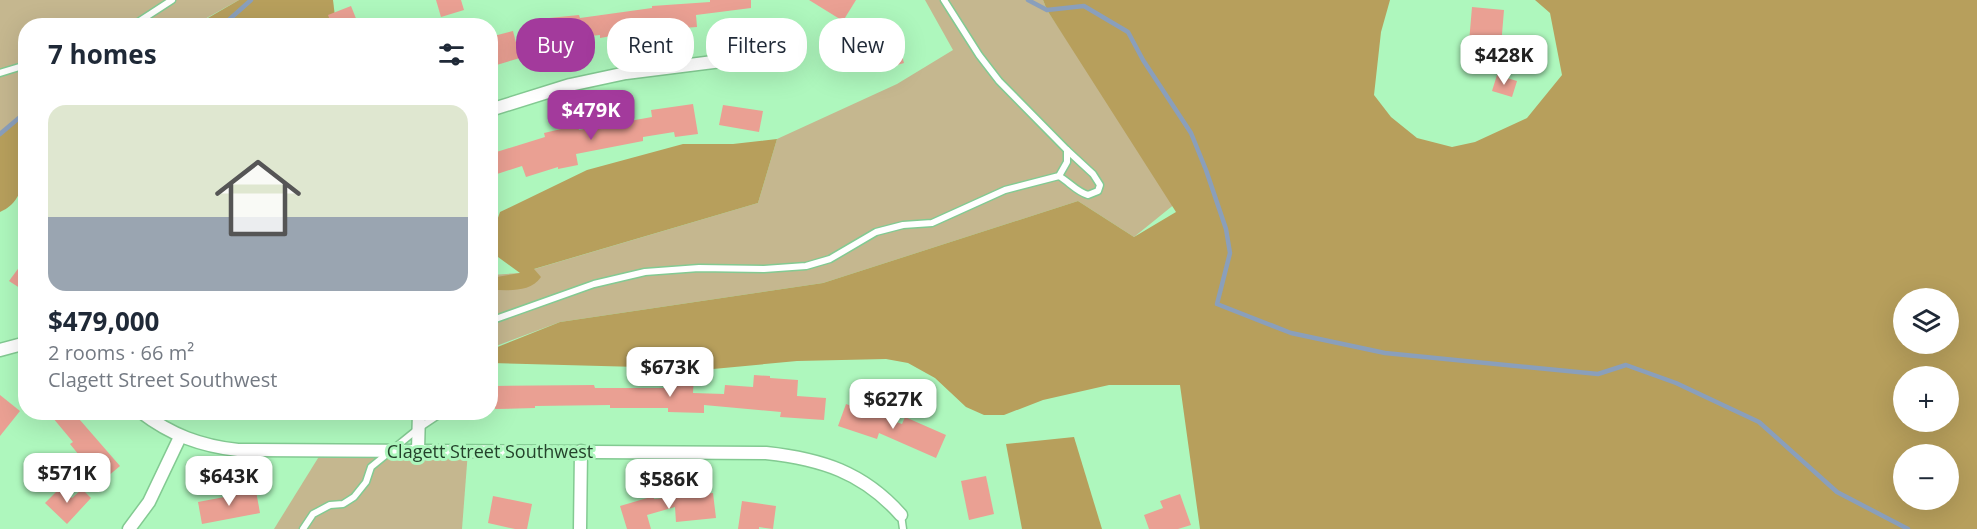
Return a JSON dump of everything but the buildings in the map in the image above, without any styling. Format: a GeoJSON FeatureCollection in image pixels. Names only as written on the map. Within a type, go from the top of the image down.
{"type":"FeatureCollection","features":[{"type":"Feature","properties":{"kind":"street"},"geometry":{"type":"LineString","coordinates":[[498,108],[570,85],[626,73],[706,63]]}},
{"type":"Feature","properties":{"kind":"street"},"geometry":{"type":"LineString","coordinates":[[0,350],[18,344]]}},
{"type":"Feature","properties":{"kind":"street","name":"Clagett Street Southwest"},"geometry":{"type":"LineString","coordinates":[[153,420],[180,437],[218,448],[238,450],[766,453],[795,456],[836,467],[855,477],[880,493],[901,515]]}},
{"type":"Feature","properties":{"kind":"street"},"geometry":{"type":"LineString","coordinates":[[418,450],[419,420]]}},
{"type":"Feature","properties":{"kind":"street"},"geometry":{"type":"LineString","coordinates":[[129,529],[149,502],[180,437]]}},
{"type":"Feature","properties":{"kind":"street"},"geometry":{"type":"LineString","coordinates":[[580,529],[581,452]]}},
{"type":"Feature","properties":{"kind":"lane"},"geometry":{"type":"LineString","coordinates":[[144,18],[172,0]]}},
{"type":"Feature","properties":{"kind":"lane"},"geometry":{"type":"LineString","coordinates":[[498,318],[594,284],[645,272],[699,268],[764,269],[806,266],[830,259],[876,232],[903,225],[932,223],[1005,190],[1059,176],[1082,194],[1088,195],[1098,191],[1100,185],[1093,174],[999,81],[979,55],[944,0]]}},
{"type":"Feature","properties":{"kind":"lane"},"geometry":{"type":"LineString","coordinates":[[0,74],[18,68]]}},
{"type":"Feature","properties":{"kind":"lane"},"geometry":{"type":"LineString","coordinates":[[1059,176],[1067,162],[1067,150]]}},
{"type":"Feature","properties":{"kind":"lane"},"geometry":{"type":"LineString","coordinates":[[303,529],[313,514],[330,505],[343,504],[354,497],[366,482],[371,466],[431,420]]}},
{"type":"Feature","properties":{"kind":"lane"},"geometry":{"type":"LineString","coordinates":[[901,515],[903,529]]}},
{"type":"Feature","properties":{"kind":"shaded area"},"geometry":{"type":"Polygon","coordinates":[[[0,0],[239,0],[207,18],[18,18],[18,118],[0,134],[0,0]]]}},
{"type":"Feature","properties":{"kind":"shaded area"},"geometry":{"type":"Polygon","coordinates":[[[239,0],[333,0],[335,18],[208,18],[239,0]]]}},
{"type":"Feature","properties":{"kind":"shaded area"},"geometry":{"type":"Polygon","coordinates":[[[925,0],[1043,0],[1047,10],[1176,203],[1134,237],[1078,201],[823,283],[560,322],[498,345],[498,275],[521,273],[758,203],[777,139],[897,84],[953,50],[925,0]]]}},
{"type":"Feature","properties":{"kind":"shaded area"},"geometry":{"type":"Polygon","coordinates":[[[1043,0],[1390,0],[1381,32],[1374,95],[1391,117],[1417,138],[1452,147],[1475,142],[1527,118],[1562,75],[1550,13],[1535,0],[1977,0],[1977,529],[1200,529],[1180,385],[1109,385],[1043,400],[1004,415],[984,415],[966,407],[935,378],[908,363],[886,359],[797,361],[713,369],[498,363],[498,347],[560,322],[823,283],[1078,201],[1134,237],[1176,212],[1047,10],[1043,0]]]}},
{"type":"Feature","properties":{"kind":"shaded area"},"geometry":{"type":"Polygon","coordinates":[[[18,118],[18,196],[11,205],[0,212],[0,134],[18,118]]]}},
{"type":"Feature","properties":{"kind":"shaded area"},"geometry":{"type":"Polygon","coordinates":[[[777,139],[758,203],[534,269],[541,277],[531,286],[498,290],[498,277],[520,273],[498,257],[500,212],[587,170],[683,144],[733,144],[777,139]]]}},
{"type":"Feature","properties":{"kind":"shaded area"},"geometry":{"type":"Polygon","coordinates":[[[1074,437],[1102,529],[1022,529],[1006,444],[1074,437]]]}},
{"type":"Feature","properties":{"kind":"shaded area"},"geometry":{"type":"Polygon","coordinates":[[[323,450],[468,451],[462,529],[274,529],[323,450]]]}},
{"type":"Feature","properties":{"kind":"waterway"},"geometry":{"type":"LineString","coordinates":[[231,18],[251,0]]}},
{"type":"Feature","properties":{"kind":"waterway"},"geometry":{"type":"LineString","coordinates":[[1028,0],[1047,10],[1084,6],[1128,32],[1143,60],[1191,133],[1226,229],[1230,253],[1217,304],[1291,333],[1385,353],[1598,374],[1626,365],[1676,383],[1759,422],[1837,492],[1908,529]]}},
{"type":"Feature","properties":{"kind":"waterway"},"geometry":{"type":"LineString","coordinates":[[0,134],[18,119]]}}]}
